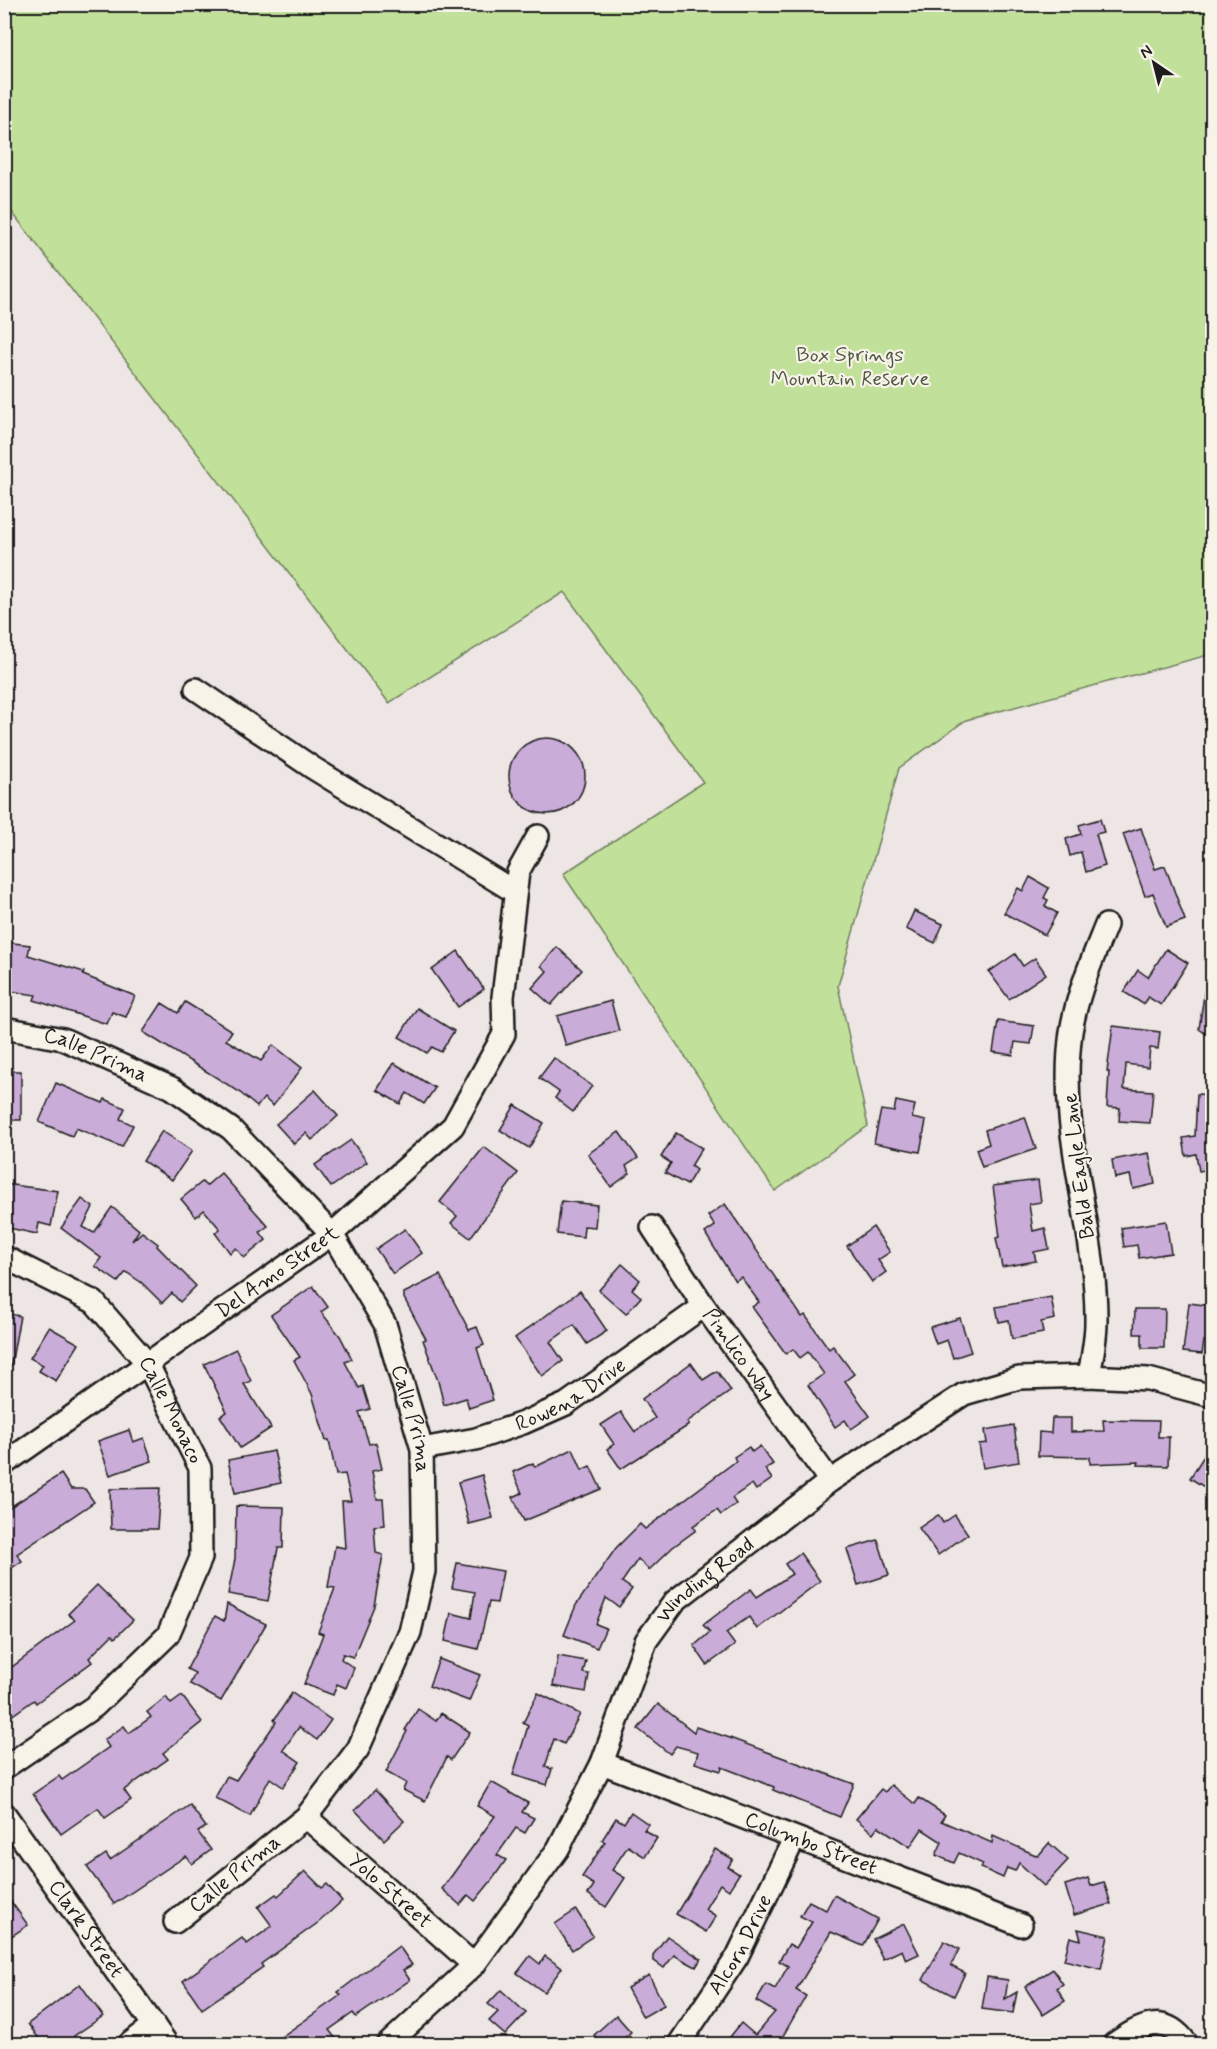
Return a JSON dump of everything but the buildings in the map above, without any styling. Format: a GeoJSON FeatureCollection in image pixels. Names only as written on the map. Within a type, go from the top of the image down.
{"type":"FeatureCollection","features":[{"type":"Feature","properties":{"kind":"street"},"geometry":{"type":"LineString","coordinates":[[196,689],[313,768],[515,892],[518,872],[538,837]]}},
{"type":"Feature","properties":{"kind":"street","name":"Del Amo Street"},"geometry":{"type":"LineString","coordinates":[[4,1464],[332,1234],[453,1126],[504,1034],[503,997],[515,892]]}},
{"type":"Feature","properties":{"kind":"street","name":"Bald Eagle Lane"},"geometry":{"type":"LineString","coordinates":[[1089,1376],[1096,1323],[1094,1281],[1071,1140],[1069,1086],[1071,1034],[1078,996],[1106,925]]}},
{"type":"Feature","properties":{"kind":"street","name":"Calle Prima"},"geometry":{"type":"LineString","coordinates":[[4,1028],[63,1038],[172,1088],[231,1129],[332,1234],[385,1324],[422,1449],[424,1571],[410,1632],[358,1749],[306,1817],[175,1923]]}},
{"type":"Feature","properties":{"kind":"street","name":"Pimlico Way"},"geometry":{"type":"LineString","coordinates":[[652,1227],[704,1306],[830,1481]]}},
{"type":"Feature","properties":{"kind":"street","name":"Calle Monaco"},"geometry":{"type":"LineString","coordinates":[[4,1257],[94,1302],[147,1363],[200,1468],[201,1558],[168,1635],[94,1706],[4,1768]]}},
{"type":"Feature","properties":{"kind":"street","name":"Rowena Drive"},"geometry":{"type":"LineString","coordinates":[[422,1449],[476,1439],[524,1424],[566,1404],[704,1306]]}},
{"type":"Feature","properties":{"kind":"street","name":"Winding Road"},"geometry":{"type":"LineString","coordinates":[[388,2044],[474,1965],[558,1849],[602,1763],[646,1641],[675,1601],[830,1481],[964,1394],[1019,1378],[1089,1376],[1148,1379],[1212,1396]]}},
{"type":"Feature","properties":{"kind":"street","name":"Columbo Street"},"geometry":{"type":"LineString","coordinates":[[602,1763],[1021,1925]]}},
{"type":"Feature","properties":{"kind":"street","name":"Clark Street"},"geometry":{"type":"LineString","coordinates":[[4,1813],[167,2044]]}},
{"type":"Feature","properties":{"kind":"street","name":"Yolo Street"},"geometry":{"type":"LineString","coordinates":[[306,1817],[474,1965]]}},
{"type":"Feature","properties":{"kind":"street","name":"Alcorn Drive"},"geometry":{"type":"LineString","coordinates":[[679,2044],[737,1957],[794,1839]]}},
{"type":"Feature","properties":{"kind":"street"},"geometry":{"type":"LineString","coordinates":[[1114,2044],[1148,2024],[1165,2025],[1180,2035],[1187,2044]]}},
{"type":"Feature","properties":{"kind":"street"},"geometry":{"type":"LineString","coordinates":[[129,2044],[154,2025]]}},
{"type":"Feature","properties":{"kind":"green space","name":"Box Springs Mountain Reserve"},"geometry":{"type":"Polygon","coordinates":[[[5,4],[1212,5],[1212,654],[966,720],[899,768],[838,986],[868,1126],[775,1191],[563,874],[703,782],[564,592],[389,703],[5,203],[5,4]]]}}]}
